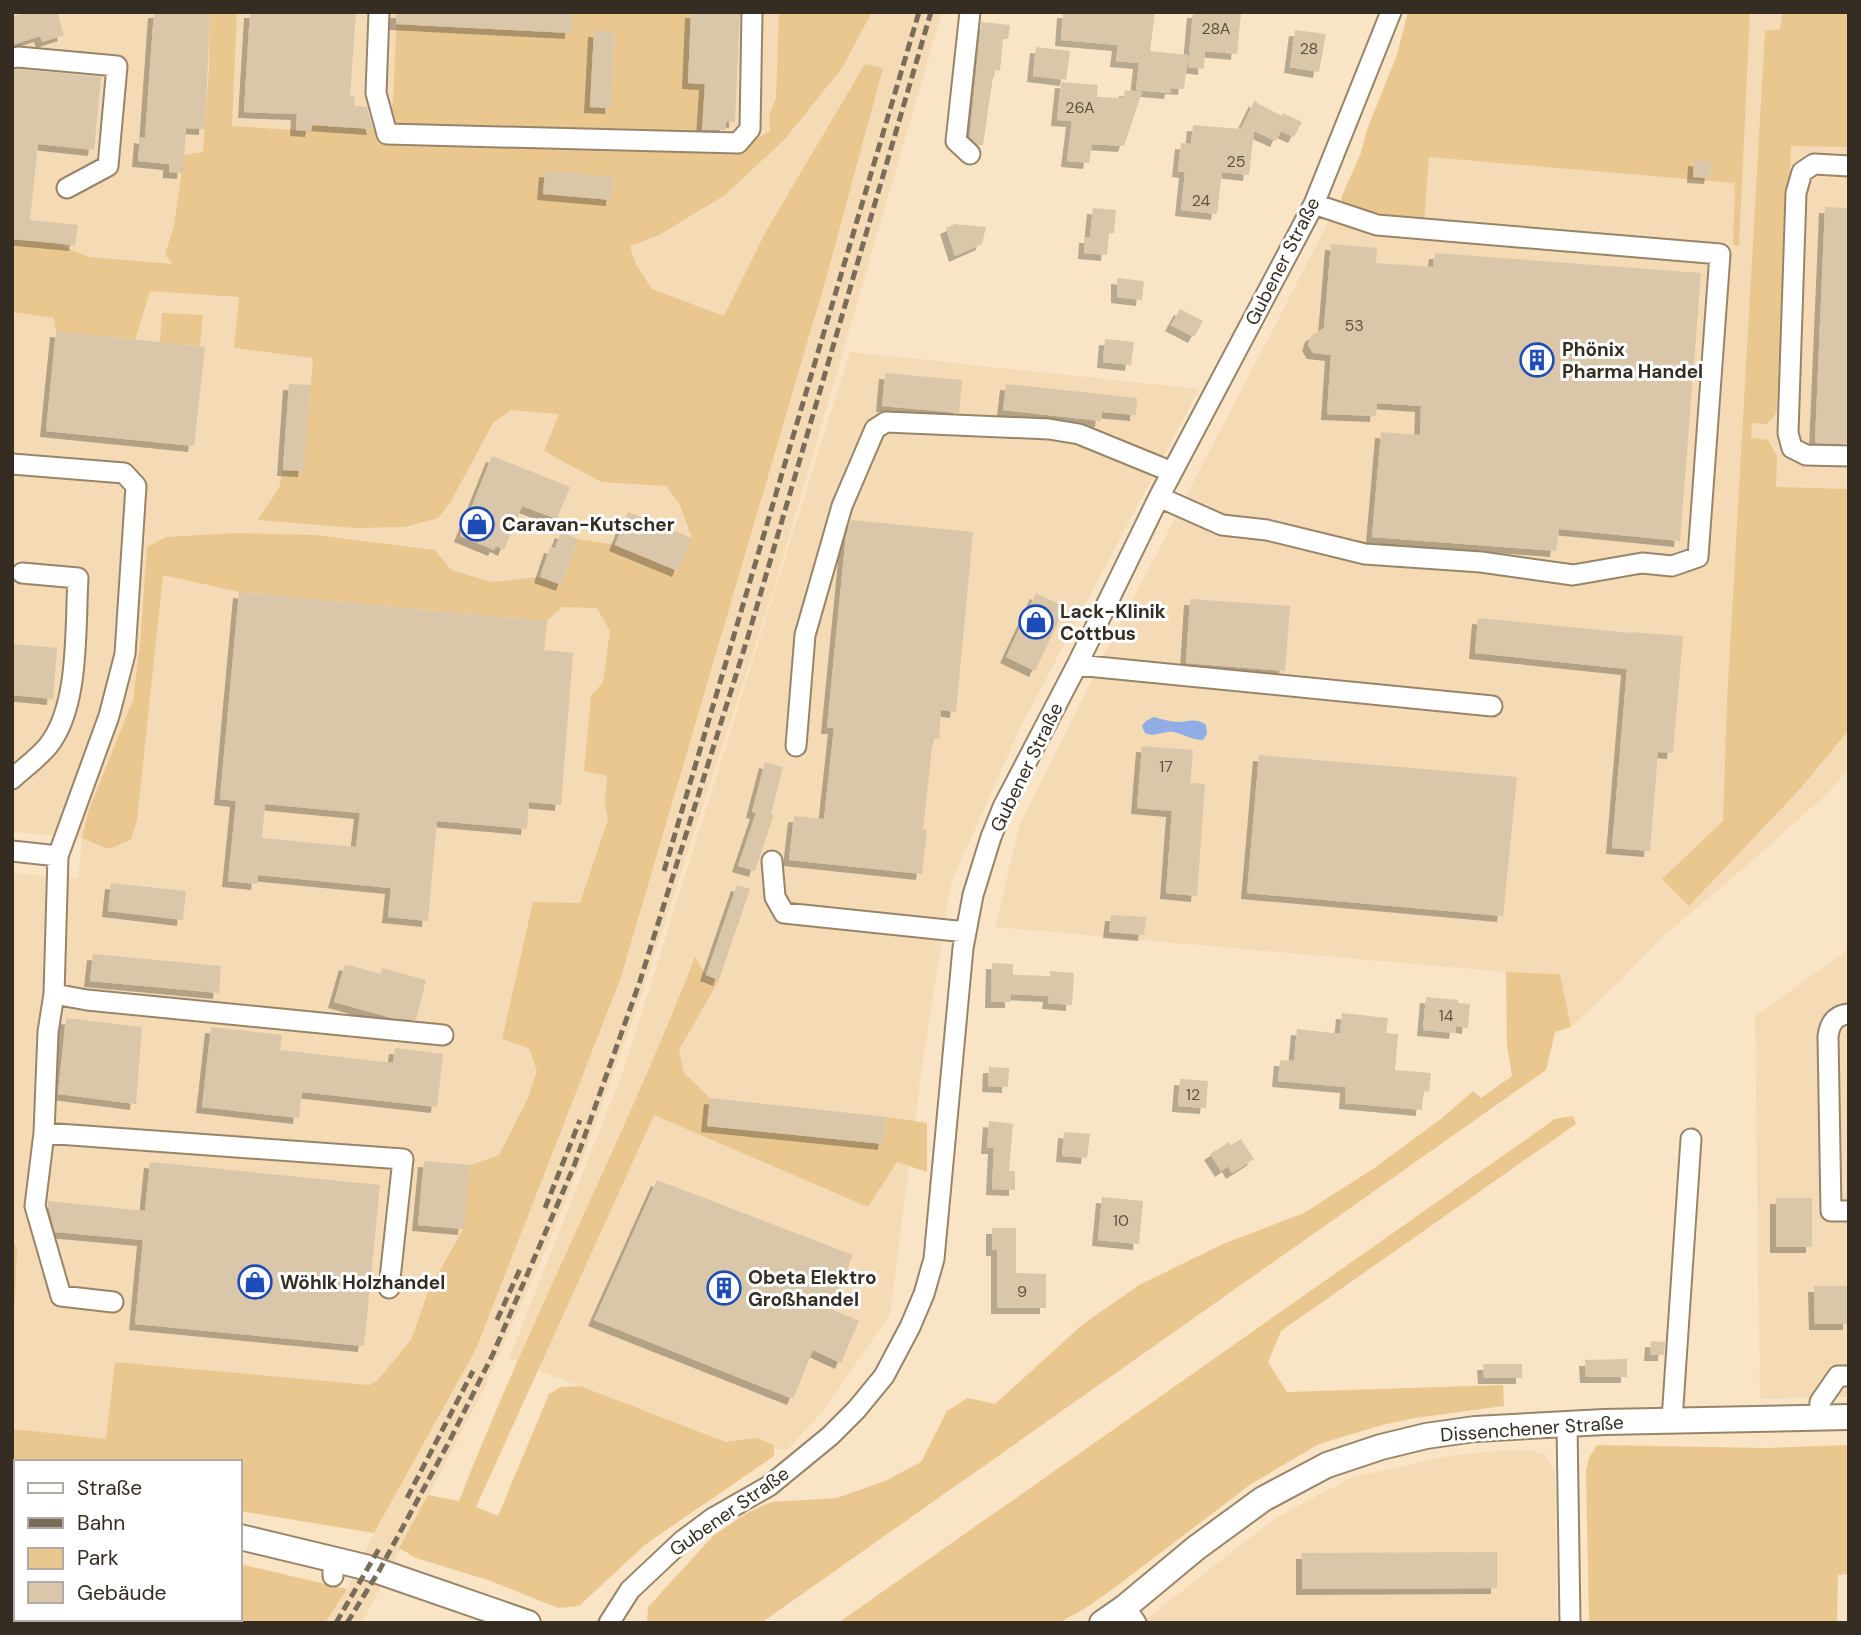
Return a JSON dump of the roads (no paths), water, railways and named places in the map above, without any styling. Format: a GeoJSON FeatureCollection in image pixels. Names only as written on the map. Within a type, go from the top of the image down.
{"type":"FeatureCollection","features":[{"type":"Feature","properties":{"kind":"main road","name":"Dissenchener Straße"},"geometry":{"type":"LineString","coordinates":[[1102,1623],[1130,1615],[1196,1548],[1263,1499],[1327,1465],[1381,1447],[1426,1436],[1475,1429],[1672,1420],[1849,1417]]}},
{"type":"Feature","properties":{"kind":"main road"},"geometry":{"type":"LineString","coordinates":[[242,1538],[333,1567],[379,1571],[528,1623]]}},
{"type":"Feature","properties":{"kind":"street"},"geometry":{"type":"LineString","coordinates":[[379,12],[376,93],[387,134],[738,143],[750,129],[752,12]]}},
{"type":"Feature","properties":{"kind":"street"},"geometry":{"type":"LineString","coordinates":[[970,12],[956,141],[970,155]]}},
{"type":"Feature","properties":{"kind":"street","name":"Gubener Straße"},"geometry":{"type":"LineString","coordinates":[[609,1623],[630,1590],[682,1541],[713,1518],[769,1486],[830,1436],[884,1376],[910,1327],[924,1294],[934,1259],[966,932],[973,895],[1003,807],[1077,665],[1158,497],[1314,204],[1387,13]]}},
{"type":"Feature","properties":{"kind":"street"},"geometry":{"type":"LineString","coordinates":[[12,58],[117,66],[108,166],[68,188]]}},
{"type":"Feature","properties":{"kind":"street"},"geometry":{"type":"LineString","coordinates":[[1849,166],[1814,164],[1802,172],[1796,193],[1788,433],[1792,449],[1806,455],[1849,456]]}},
{"type":"Feature","properties":{"kind":"street"},"geometry":{"type":"LineString","coordinates":[[1158,497],[1222,525],[1267,530],[1365,554],[1481,562],[1573,575],[1642,563],[1672,566],[1698,557],[1720,254],[1377,225],[1314,204]]}},
{"type":"Feature","properties":{"kind":"street"},"geometry":{"type":"LineString","coordinates":[[796,746],[805,635],[842,506],[875,429],[886,422],[1049,429],[1079,434],[1172,472]]}},
{"type":"Feature","properties":{"kind":"street"},"geometry":{"type":"LineString","coordinates":[[12,464],[124,473],[136,486],[125,653],[109,716],[58,856],[54,994],[48,1032],[44,1133],[35,1206],[61,1296],[113,1303]]}},
{"type":"Feature","properties":{"kind":"street"},"geometry":{"type":"LineString","coordinates":[[12,779],[47,747],[59,730],[72,671],[78,578],[22,573]]}},
{"type":"Feature","properties":{"kind":"street"},"geometry":{"type":"LineString","coordinates":[[1077,665],[1492,706]]}},
{"type":"Feature","properties":{"kind":"street"},"geometry":{"type":"LineString","coordinates":[[12,851],[58,856]]}},
{"type":"Feature","properties":{"kind":"street"},"geometry":{"type":"LineString","coordinates":[[772,861],[775,897],[784,913],[966,932]]}},
{"type":"Feature","properties":{"kind":"street"},"geometry":{"type":"LineString","coordinates":[[54,994],[87,1000],[443,1035]]}},
{"type":"Feature","properties":{"kind":"street"},"geometry":{"type":"LineString","coordinates":[[1849,1014],[1836,1018],[1831,1023],[1828,1036],[1831,1212],[1849,1211]]}},
{"type":"Feature","properties":{"kind":"street"},"geometry":{"type":"LineString","coordinates":[[44,1133],[404,1159],[389,1288]]}},
{"type":"Feature","properties":{"kind":"street"},"geometry":{"type":"LineString","coordinates":[[1672,1420],[1691,1139]]}},
{"type":"Feature","properties":{"kind":"street"},"geometry":{"type":"LineString","coordinates":[[1820,1418],[1820,1402],[1838,1376],[1849,1376]]}},
{"type":"Feature","properties":{"kind":"street"},"geometry":{"type":"LineString","coordinates":[[1567,1424],[1570,1623]]}},
{"type":"Feature","properties":{"kind":"water"},"geometry":{"type":"Polygon","coordinates":[[[1154,717],[1175,722],[1199,721],[1206,725],[1207,734],[1203,740],[1174,732],[1152,735],[1145,733],[1142,726],[1154,717]]]}},
{"type":"Feature","properties":{"kind":"railway"},"geometry":{"type":"LineString","coordinates":[[664,871],[919,12]]}},
{"type":"Feature","properties":{"kind":"railway"},"geometry":{"type":"LineString","coordinates":[[347,1623],[379,1571],[493,1354],[574,1166],[640,981],[747,640],[931,12]]}},
{"type":"Feature","properties":{"kind":"railway"},"geometry":{"type":"LineString","coordinates":[[545,1208],[580,1120]]}},
{"type":"Feature","properties":{"kind":"railway"},"geometry":{"type":"LineString","coordinates":[[497,1320],[520,1269]]}},
{"type":"Feature","properties":{"kind":"railway"},"geometry":{"type":"LineString","coordinates":[[407,1498],[473,1371]]}},
{"type":"Feature","properties":{"kind":"railway"},"geometry":{"type":"LineString","coordinates":[[336,1623],[380,1547]]}},
{"type":"Feature","properties":{"kind":"place","name":"Phönix Pharma Handel"},"geometry":{"type":"Point","coordinates":[1537,360]}},
{"type":"Feature","properties":{"kind":"place","name":"Caravan-Kutscher"},"geometry":{"type":"Point","coordinates":[477,524]}},
{"type":"Feature","properties":{"kind":"place","name":"Lack-Klinik Cottbus"},"geometry":{"type":"Point","coordinates":[1036,622]}},
{"type":"Feature","properties":{"kind":"place","name":"Wöhlk Holzhandel"},"geometry":{"type":"Point","coordinates":[255,1282]}},
{"type":"Feature","properties":{"kind":"place","name":"Obeta Elektro Großhandel"},"geometry":{"type":"Point","coordinates":[724,1288]}}]}
